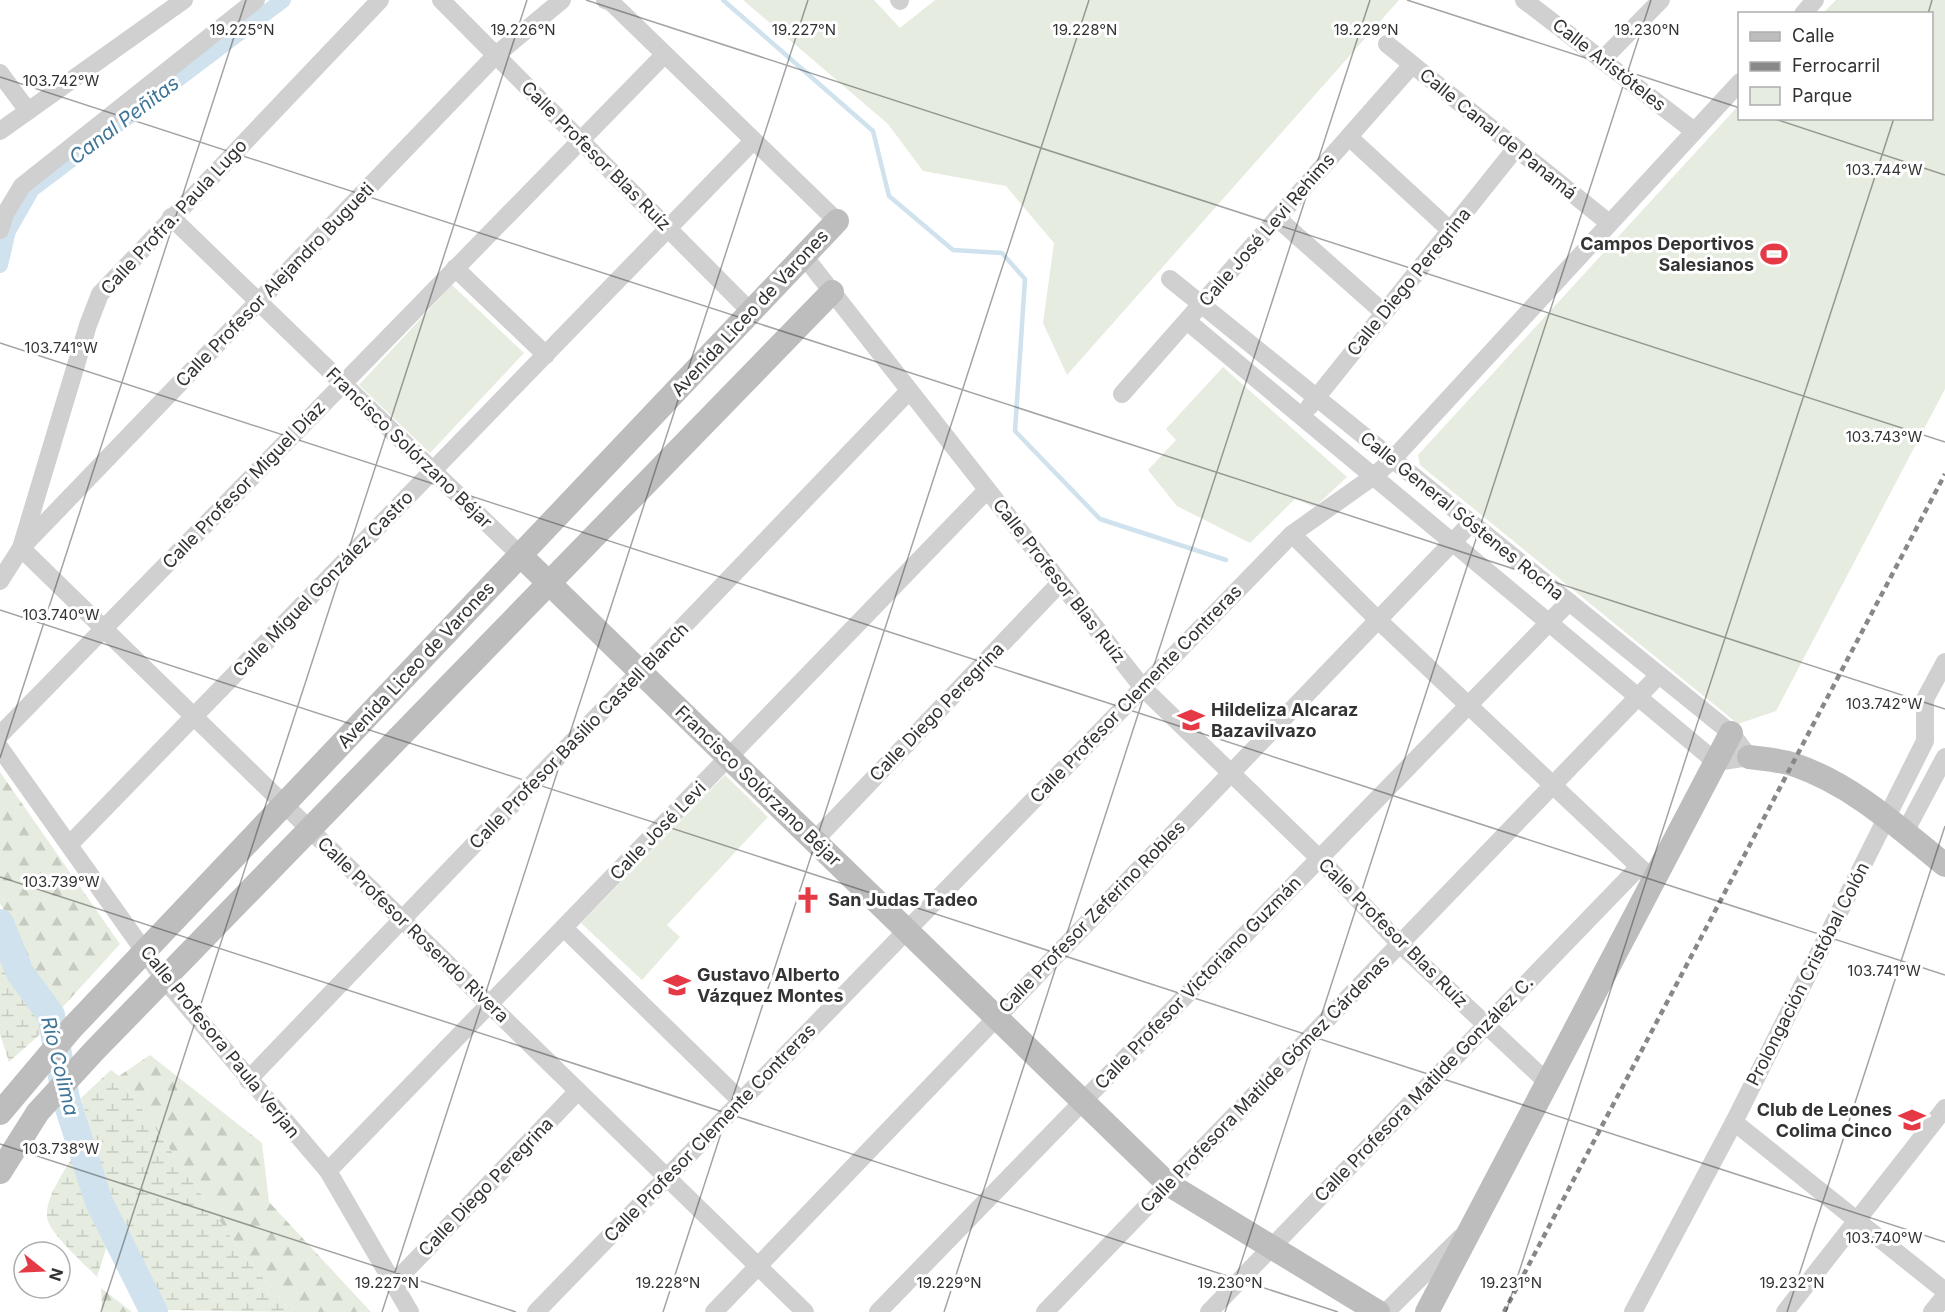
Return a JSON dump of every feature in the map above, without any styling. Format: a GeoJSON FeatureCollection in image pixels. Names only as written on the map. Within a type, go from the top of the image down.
{"type":"FeatureCollection","features":[{"type":"Feature","properties":{"kind":"street"},"geometry":{"type":"LineString","coordinates":[[0,131],[184,0]]}},
{"type":"Feature","properties":{"kind":"street"},"geometry":{"type":"LineString","coordinates":[[0,231],[5,214],[22,186],[256,0]]}},
{"type":"Feature","properties":{"kind":"street","name":"Calle Profra. Paula Lugo"},"geometry":{"type":"LineString","coordinates":[[21,548],[94,306],[100,294],[380,0]]}},
{"type":"Feature","properties":{"kind":"street","name":"Calle Profesor Blas Ruíz"},"geometry":{"type":"LineString","coordinates":[[441,0],[751,312]]}},
{"type":"Feature","properties":{"kind":"street","name":"Calle Profesor Alejandro Bugueti"},"geometry":{"type":"LineString","coordinates":[[0,581],[21,548],[496,56],[562,0]]}},
{"type":"Feature","properties":{"kind":"street"},"geometry":{"type":"LineString","coordinates":[[605,0],[837,221]]}},
{"type":"Feature","properties":{"kind":"street","name":"Calle Aristóteles"},"geometry":{"type":"LineString","coordinates":[[1524,0],[1694,131]]}},
{"type":"Feature","properties":{"kind":"street"},"geometry":{"type":"LineString","coordinates":[[1602,60],[1661,0]]}},
{"type":"Feature","properties":{"kind":"street"},"geometry":{"type":"LineString","coordinates":[[1805,12],[1815,0]]}},
{"type":"Feature","properties":{"kind":"street","name":"Calle Canal de Panamá"},"geometry":{"type":"LineString","coordinates":[[1387,44],[1609,223]]}},
{"type":"Feature","properties":{"kind":"street","name":"Calle Profesor Miguel Díaz"},"geometry":{"type":"LineString","coordinates":[[0,735],[664,55]]}},
{"type":"Feature","properties":{"kind":"street","name":"Calle José Levi Rehims"},"geometry":{"type":"LineString","coordinates":[[1122,394],[1412,65]]}},
{"type":"Feature","properties":{"kind":"street"},"geometry":{"type":"LineString","coordinates":[[0,73],[28,111]]}},
{"type":"Feature","properties":{"kind":"street","name":"Calle Profesor Clemente Contreras"},"geometry":{"type":"LineString","coordinates":[[536,1312],[1292,534],[1374,476],[1392,460],[1738,84]]}},
{"type":"Feature","properties":{"kind":"street"},"geometry":{"type":"LineString","coordinates":[[1349,137],[1450,230]]}},
{"type":"Feature","properties":{"kind":"street","name":"Calle Miguel González Castro"},"geometry":{"type":"LineString","coordinates":[[69,845],[753,141]]}},
{"type":"Feature","properties":{"kind":"street","name":"Calle Diego Peregrina"},"geometry":{"type":"LineString","coordinates":[[1301,416],[1516,148]]}},
{"type":"Feature","properties":{"kind":"street","name":"Francisco Solórzano Béjar"},"geometry":{"type":"LineString","coordinates":[[171,217],[1168,1184],[1378,1312]]}},
{"type":"Feature","properties":{"kind":"street"},"geometry":{"type":"LineString","coordinates":[[1277,218],[1384,313]]}},
{"type":"Feature","properties":{"kind":"street","name":"Avenida Liceo de Varones"},"geometry":{"type":"LineString","coordinates":[[0,1113],[16,1091],[71,1029],[837,221]]}},
{"type":"Feature","properties":{"kind":"street","name":"Calle Profesor Blas Ruíz"},"geometry":{"type":"LineString","coordinates":[[804,256],[1143,688],[1319,858],[1400,944],[1548,1083]]}},
{"type":"Feature","properties":{"kind":"street"},"geometry":{"type":"LineString","coordinates":[[455,268],[546,355]]}},
{"type":"Feature","properties":{"kind":"street","name":"Calle General Sóstenes Rocha"},"geometry":{"type":"LineString","coordinates":[[1170,279],[1731,733],[1749,757]]}},
{"type":"Feature","properties":{"kind":"street","name":"Avenida Liceo de Varones"},"geometry":{"type":"LineString","coordinates":[[0,1172],[38,1112],[94,1051],[832,292]]}},
{"type":"Feature","properties":{"kind":"street","name":"Calle General Sóstenes Rocha"},"geometry":{"type":"LineString","coordinates":[[1187,321],[1716,762]]}},
{"type":"Feature","properties":{"kind":"street","name":"Calle Profesor Basilio Castell Blanch"},"geometry":{"type":"LineString","coordinates":[[248,1080],[909,391]]}},
{"type":"Feature","properties":{"kind":"street","name":"Calle José Levi"},"geometry":{"type":"LineString","coordinates":[[328,1171],[987,490]]}},
{"type":"Feature","properties":{"kind":"street","name":"Calle Profesor Zeferino Robles"},"geometry":{"type":"LineString","coordinates":[[714,1312],[1470,523]]}},
{"type":"Feature","properties":{"kind":"street"},"geometry":{"type":"LineString","coordinates":[[1292,534],[1377,619],[1646,874]]}},
{"type":"Feature","properties":{"kind":"street","name":"Calle Profesor Rosendo Rivera"},"geometry":{"type":"LineString","coordinates":[[21,548],[805,1312]]}},
{"type":"Feature","properties":{"kind":"street","name":"Calle Diego Peregrina"},"geometry":{"type":"LineString","coordinates":[[814,841],[1060,583]]}},
{"type":"Feature","properties":{"kind":"street","name":"Calle Profesor Victoriano Guzmán"},"geometry":{"type":"LineString","coordinates":[[878,1312],[1569,602]]}},
{"type":"Feature","properties":{"kind":"street","name":"Prolongación Cristóbal Colón"},"geometry":{"type":"LineString","coordinates":[[1633,1312],[1734,1122],[1925,741],[1925,699],[1942,674]]}},
{"type":"Feature","properties":{"kind":"street","name":"Calle Profesora Matilde Gómez Cárdenas"},"geometry":{"type":"LineString","coordinates":[[1045,1312],[1659,675]]}},
{"type":"Feature","properties":{"kind":"street"},"geometry":{"type":"LineString","coordinates":[[1427,1312],[1548,1083],[1646,874],[1716,762],[1731,733]]}},
{"type":"Feature","properties":{"kind":"street","name":"Calle Profesora Paula Verjan"},"geometry":{"type":"LineString","coordinates":[[0,748],[164,979],[328,1171],[410,1312]]}},
{"type":"Feature","properties":{"kind":"street"},"geometry":{"type":"LineString","coordinates":[[1716,762],[1749,757],[1792,764],[1830,779],[1887,816],[1945,865]]}},
{"type":"Feature","properties":{"kind":"street"},"geometry":{"type":"LineString","coordinates":[[1905,832],[1945,757]]}},
{"type":"Feature","properties":{"kind":"street","name":"Calle Profesora Matilde González C."},"geometry":{"type":"LineString","coordinates":[[1209,1312],[1486,1025],[1646,874]]}},
{"type":"Feature","properties":{"kind":"street"},"geometry":{"type":"LineString","coordinates":[[564,928],[741,1101]]}},
{"type":"Feature","properties":{"kind":"street","name":"Calle Diego Peregrina"},"geometry":{"type":"LineString","coordinates":[[393,1284],[578,1091]]}},
{"type":"Feature","properties":{"kind":"street"},"geometry":{"type":"LineString","coordinates":[[1785,1312],[1945,1108]]}},
{"type":"Feature","properties":{"kind":"street"},"geometry":{"type":"LineString","coordinates":[[1734,1122],[1945,1292]]}},
{"type":"Feature","properties":{"kind":"street"},"geometry":{"type":"LineString","coordinates":[[1386,1312],[1474,1223]]}},
{"type":"Feature","properties":{"kind":"street"},"geometry":{"type":"LineString","coordinates":[[1932,1312],[1945,1296]]}},
{"type":"Feature","properties":{"kind":"green space"},"geometry":{"type":"Polygon","coordinates":[[[743,0],[874,0],[900,28],[935,0],[1399,0],[1067,375],[1043,323],[1054,243],[1006,186],[923,171],[888,124],[743,0]]]}},
{"type":"Feature","properties":{"kind":"green space","name":"Campos Deportivos Salesianos"},"geometry":{"type":"Polygon","coordinates":[[[1836,0],[1945,0],[1945,389],[1776,711],[1738,724],[1420,465],[1418,455],[1738,106],[1738,120],[1933,120],[1933,12],[1824,12],[1836,0]]]}},
{"type":"Feature","properties":{"kind":"green space"},"geometry":{"type":"Polygon","coordinates":[[[452,285],[524,353],[430,453],[359,385],[452,285]]]}},
{"type":"Feature","properties":{"kind":"green space"},"geometry":{"type":"Polygon","coordinates":[[[1223,367],[1347,477],[1315,507],[1295,499],[1250,543],[1177,506],[1148,470],[1176,440],[1166,429],[1223,367]]]}},
{"type":"Feature","properties":{"kind":"green space"},"geometry":{"type":"Polygon","coordinates":[[[0,772],[120,944],[59,1011],[31,980],[13,924],[0,904],[0,772]]]}},
{"type":"Feature","properties":{"kind":"green space"},"geometry":{"type":"Polygon","coordinates":[[[725,775],[768,817],[667,925],[680,937],[642,980],[581,923],[725,775]]]}},
{"type":"Feature","properties":{"kind":"green space"},"geometry":{"type":"Polygon","coordinates":[[[0,952],[47,1028],[9,1062],[0,1034],[0,952]]]}},
{"type":"Feature","properties":{"kind":"green space"},"geometry":{"type":"Polygon","coordinates":[[[150,1055],[262,1143],[269,1202],[371,1312],[292,1312],[244,1256],[119,1076],[150,1055]]]}},
{"type":"Feature","properties":{"kind":"green space"},"geometry":{"type":"Polygon","coordinates":[[[111,1070],[119,1076],[244,1256],[292,1312],[165,1310],[113,1208],[81,1098],[111,1070]]]}},
{"type":"Feature","properties":{"kind":"green space"},"geometry":{"type":"Polygon","coordinates":[[[73,1156],[110,1236],[97,1277],[72,1252],[72,1240],[61,1240],[49,1223],[47,1208],[49,1200],[73,1156]]]}},
{"type":"Feature","properties":{"kind":"green space"},"geometry":{"type":"Polygon","coordinates":[[[101,1288],[132,1312],[102,1312],[101,1288]]]}},
{"type":"Feature","properties":{"kind":"waterway","name":"Canal Peñitas"},"geometry":{"type":"LineString","coordinates":[[0,265],[8,231],[32,189],[283,0]]}},
{"type":"Feature","properties":{"kind":"waterway"},"geometry":{"type":"LineString","coordinates":[[723,0],[873,131],[889,196],[953,250],[1002,253],[1025,279],[1015,431],[1100,519],[1226,560]]}},
{"type":"Feature","properties":{"kind":"waterway","name":"Río Colima"},"geometry":{"type":"LineString","coordinates":[[0,923],[20,973],[51,1015],[66,1099],[99,1202],[154,1312]]}},
{"type":"Feature","properties":{"kind":"railway"},"geometry":{"type":"LineString","coordinates":[[1504,1312],[1945,474]]}},
{"type":"Feature","properties":{"kind":"place","name":"Campos Deportivos Salesianos"},"geometry":{"type":"Point","coordinates":[1774,254]}},
{"type":"Feature","properties":{"kind":"place","name":"Hildeliza Alcaraz Bazavilvazo"},"geometry":{"type":"Point","coordinates":[1191,720]}},
{"type":"Feature","properties":{"kind":"place","name":"San Judas Tadeo"},"geometry":{"type":"Point","coordinates":[808,900]}},
{"type":"Feature","properties":{"kind":"place","name":"Gustavo Alberto Vázquez Montes"},"geometry":{"type":"Point","coordinates":[677,985]}},
{"type":"Feature","properties":{"kind":"place","name":"Club de Leones Colima Cinco"},"geometry":{"type":"Point","coordinates":[1912,1120]}}]}
